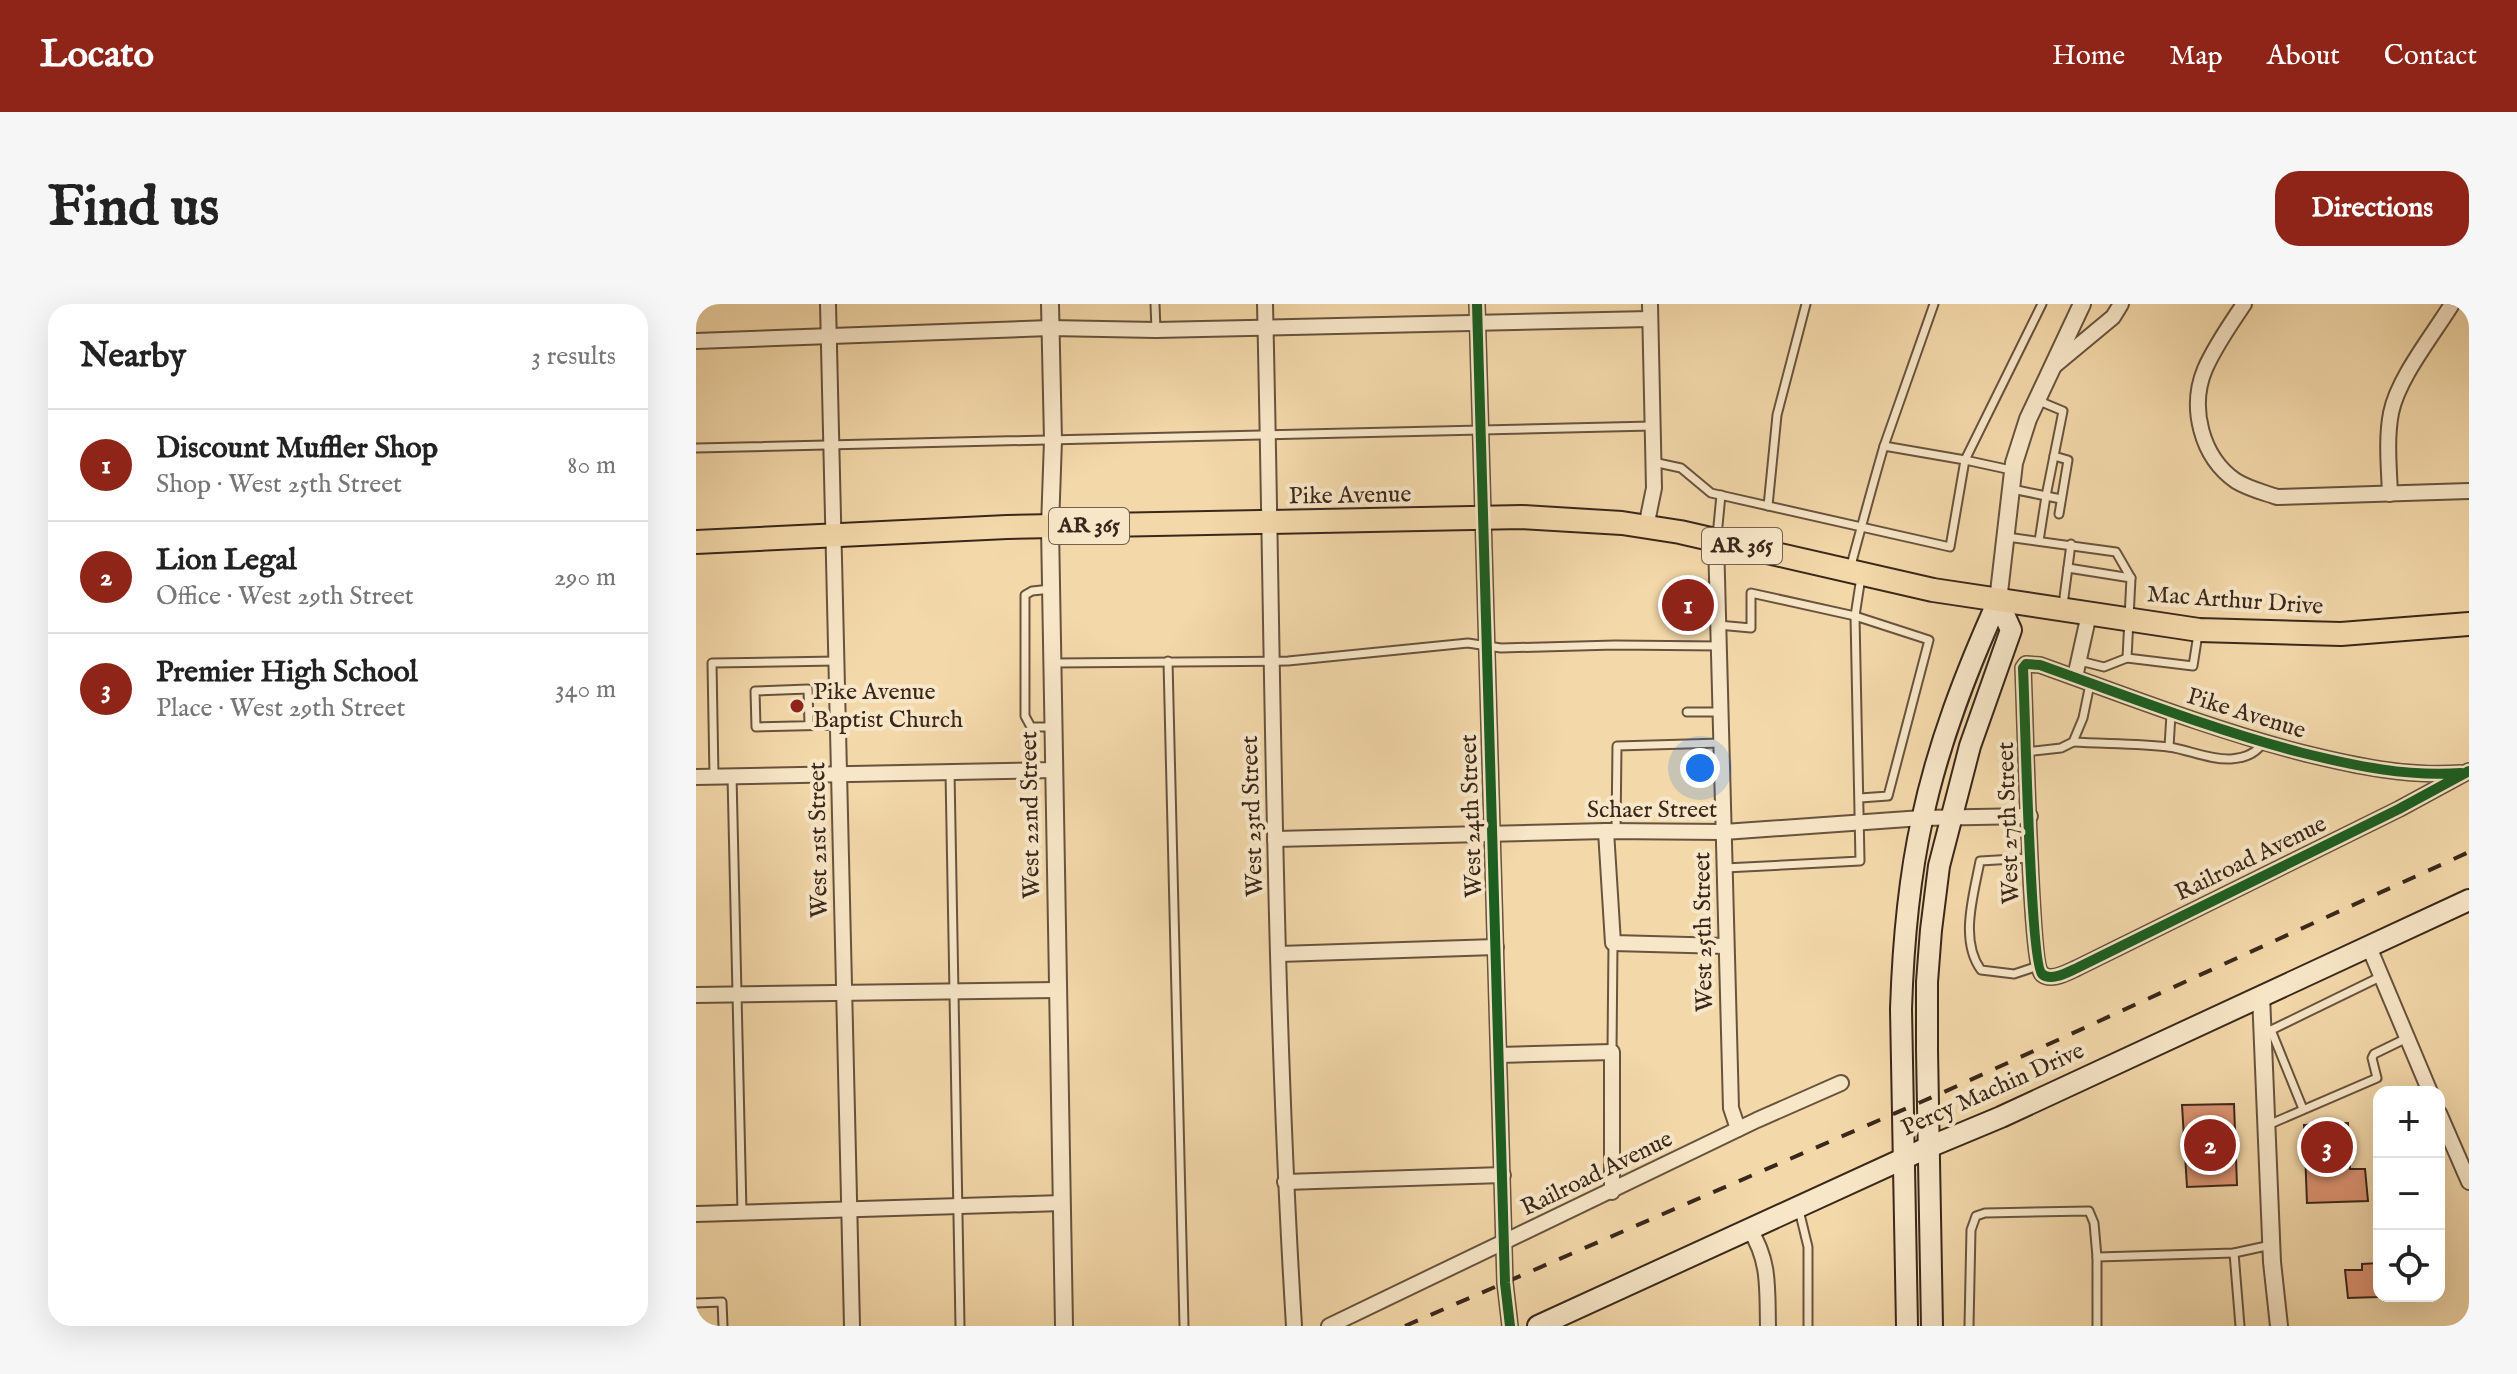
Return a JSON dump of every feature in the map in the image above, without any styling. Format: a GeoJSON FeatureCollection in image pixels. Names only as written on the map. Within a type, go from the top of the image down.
{"type":"FeatureCollection","features":[{"type":"Feature","properties":{"kind":"main road","name":"Pike Avenue"},"geometry":{"type":"LineString","coordinates":[[696,542],[1050,527],[1572,519],[1646,527],[1716,540],[1855,573],[1998,601]]}},
{"type":"Feature","properties":{"kind":"main road","name":"Mac Arthur Drive"},"geometry":{"type":"LineString","coordinates":[[1998,601],[2199,630],[2341,634],[2469,624]]}},
{"type":"Feature","properties":{"kind":"main road"},"geometry":{"type":"LineString","coordinates":[[1932,1326],[1927,982],[1939,866],[1970,746],[2011,630],[1998,601]]}},
{"type":"Feature","properties":{"kind":"main road"},"geometry":{"type":"LineString","coordinates":[[1907,1326],[1903,962],[1922,818],[1950,717],[1998,601]]}},
{"type":"Feature","properties":{"kind":"main road","name":"Percy Machin Drive"},"geometry":{"type":"LineString","coordinates":[[1538,1326],[2001,1117],[2469,900]]}},
{"type":"Feature","properties":{"kind":"street","name":"West 21st Street"},"geometry":{"type":"LineString","coordinates":[[828,304],[852,1326]]}},
{"type":"Feature","properties":{"kind":"street","name":"West 22nd Street"},"geometry":{"type":"LineString","coordinates":[[1050,304],[1053,440],[1050,527],[1064,1326]]}},
{"type":"Feature","properties":{"kind":"street","name":"West 23rd Street"},"geometry":{"type":"LineString","coordinates":[[1265,304],[1275,839],[1285,1182],[1294,1326]]}},
{"type":"Feature","properties":{"kind":"street","name":"West 24th Street"},"geometry":{"type":"LineString","coordinates":[[1477,304],[1504,1243],[1510,1326]]}},
{"type":"Feature","properties":{"kind":"street"},"geometry":{"type":"LineString","coordinates":[[1998,601],[2009,489],[2021,437],[2082,304]]}},
{"type":"Feature","properties":{"kind":"street"},"geometry":{"type":"LineString","coordinates":[[2051,369],[2113,317],[2121,304]]}},
{"type":"Feature","properties":{"kind":"street"},"geometry":{"type":"LineString","coordinates":[[2244,304],[2216,348],[2199,389],[2198,415],[2204,440],[2214,459],[2235,480],[2277,497],[2469,491]]}},
{"type":"Feature","properties":{"kind":"street"},"geometry":{"type":"LineString","coordinates":[[2390,494],[2392,409],[2406,378],[2452,304]]}},
{"type":"Feature","properties":{"kind":"street"},"geometry":{"type":"LineString","coordinates":[[696,341],[1050,328],[1156,330],[1477,323],[1650,311],[1654,488],[1646,527]]}},
{"type":"Feature","properties":{"kind":"street","name":"West 25th Street"},"geometry":{"type":"LineString","coordinates":[[1716,540],[1731,1108],[1738,1129]]}},
{"type":"Feature","properties":{"kind":"street"},"geometry":{"type":"LineString","coordinates":[[2075,677],[2089,614]]}},
{"type":"Feature","properties":{"kind":"street","name":"Pike Avenue"},"geometry":{"type":"LineString","coordinates":[[2026,664],[2040,665],[2171,713],[2263,742],[2386,771],[2430,776],[2465,772]]}},
{"type":"Feature","properties":{"kind":"street","name":"West 27th Street"},"geometry":{"type":"LineString","coordinates":[[2026,664],[2023,668],[2031,858],[2042,972]]}},
{"type":"Feature","properties":{"kind":"street"},"geometry":{"type":"LineString","coordinates":[[696,777],[1054,770]]}},
{"type":"Feature","properties":{"kind":"street","name":"Railroad Avenue"},"geometry":{"type":"LineString","coordinates":[[2042,972],[2058,976],[2077,968],[2399,809],[2465,772]]}},
{"type":"Feature","properties":{"kind":"street","name":"Schaer Street"},"geometry":{"type":"LineString","coordinates":[[1275,839],[1611,831],[1724,832],[1922,818],[2030,816]]}},
{"type":"Feature","properties":{"kind":"street"},"geometry":{"type":"LineString","coordinates":[[1611,831],[1613,943],[1726,946]]}},
{"type":"Feature","properties":{"kind":"street"},"geometry":{"type":"LineString","coordinates":[[1279,954],[1496,947]]}},
{"type":"Feature","properties":{"kind":"street"},"geometry":{"type":"LineString","coordinates":[[2369,947],[2427,1086]]}},
{"type":"Feature","properties":{"kind":"street"},"geometry":{"type":"LineString","coordinates":[[696,995],[1058,990]]}},
{"type":"Feature","properties":{"kind":"street"},"geometry":{"type":"LineString","coordinates":[[2261,995],[2267,1032],[2267,1126],[2279,1326]]}},
{"type":"Feature","properties":{"kind":"street"},"geometry":{"type":"LineString","coordinates":[[1499,1055],[1612,1052],[1612,1192]]}},
{"type":"Feature","properties":{"kind":"street","name":"Railroad Avenue"},"geometry":{"type":"LineString","coordinates":[[1329,1326],[1738,1129],[1841,1083]]}},
{"type":"Feature","properties":{"kind":"street"},"geometry":{"type":"LineString","coordinates":[[2445,1127],[2469,1182]]}},
{"type":"Feature","properties":{"kind":"street"},"geometry":{"type":"LineString","coordinates":[[1285,1182],[1503,1175]]}},
{"type":"Feature","properties":{"kind":"street"},"geometry":{"type":"LineString","coordinates":[[696,1214],[1062,1203]]}},
{"type":"Feature","properties":{"kind":"street"},"geometry":{"type":"LineString","coordinates":[[1750,1230],[1762,1249],[1766,1269],[1768,1326]]}},
{"type":"Feature","properties":{"kind":"lane"},"geometry":{"type":"LineString","coordinates":[[1155,304],[1156,330]]}},
{"type":"Feature","properties":{"kind":"lane"},"geometry":{"type":"LineString","coordinates":[[1768,506],[1777,415],[1806,304]]}},
{"type":"Feature","properties":{"kind":"lane"},"geometry":{"type":"LineString","coordinates":[[1725,868],[1860,861],[1855,573],[1862,527],[1884,446],[1934,304]]}},
{"type":"Feature","properties":{"kind":"lane"},"geometry":{"type":"LineString","coordinates":[[1653,462],[1681,468],[1711,493],[1950,547],[1965,460],[2042,304]]}},
{"type":"Feature","properties":{"kind":"lane"},"geometry":{"type":"LineString","coordinates":[[2037,400],[2063,411],[2039,541]]}},
{"type":"Feature","properties":{"kind":"lane"},"geometry":{"type":"LineString","coordinates":[[696,448],[1652,426]]}},
{"type":"Feature","properties":{"kind":"lane"},"geometry":{"type":"LineString","coordinates":[[1884,446],[2013,470]]}},
{"type":"Feature","properties":{"kind":"lane"},"geometry":{"type":"LineString","coordinates":[[2054,456],[2068,460],[2059,514]]}},
{"type":"Feature","properties":{"kind":"lane"},"geometry":{"type":"LineString","coordinates":[[2009,489],[2061,499]]}},
{"type":"Feature","properties":{"kind":"lane"},"geometry":{"type":"LineString","coordinates":[[1716,540],[1721,495]]}},
{"type":"Feature","properties":{"kind":"lane"},"geometry":{"type":"LineString","coordinates":[[2005,537],[2056,540],[2116,552],[2131,578],[2127,658]]}},
{"type":"Feature","properties":{"kind":"lane"},"geometry":{"type":"LineString","coordinates":[[2062,610],[2071,544]]}},
{"type":"Feature","properties":{"kind":"lane"},"geometry":{"type":"LineString","coordinates":[[2068,568],[2131,578]]}},
{"type":"Feature","properties":{"kind":"lane"},"geometry":{"type":"LineString","coordinates":[[1051,589],[1025,595],[1025,716],[1031,727],[1053,727]]}},
{"type":"Feature","properties":{"kind":"lane"},"geometry":{"type":"LineString","coordinates":[[1718,625],[1751,628],[1751,593],[1855,616],[1929,640],[1888,796],[1860,798]]}},
{"type":"Feature","properties":{"kind":"lane"},"geometry":{"type":"LineString","coordinates":[[2078,660],[2104,667],[2127,658],[2193,666],[2199,630]]}},
{"type":"Feature","properties":{"kind":"lane"},"geometry":{"type":"LineString","coordinates":[[1052,663],[1271,661],[1353,656],[1456,644],[1501,648],[1719,646]]}},
{"type":"Feature","properties":{"kind":"lane"},"geometry":{"type":"LineString","coordinates":[[714,777],[712,663],[837,661]]}},
{"type":"Feature","properties":{"kind":"lane"},"geometry":{"type":"LineString","coordinates":[[1168,661],[1184,1326]]}},
{"type":"Feature","properties":{"kind":"lane"},"geometry":{"type":"LineString","coordinates":[[2073,742],[2083,718],[2090,683]]}},
{"type":"Feature","properties":{"kind":"lane"},"geometry":{"type":"LineString","coordinates":[[809,725],[808,689],[755,691],[756,727],[838,725]]}},
{"type":"Feature","properties":{"kind":"lane"},"geometry":{"type":"LineString","coordinates":[[1687,712],[1721,712]]}},
{"type":"Feature","properties":{"kind":"lane"},"geometry":{"type":"LineString","coordinates":[[2169,747],[2171,713]]}},
{"type":"Feature","properties":{"kind":"lane"},"geometry":{"type":"LineString","coordinates":[[2026,752],[2061,748],[2073,742],[2169,747],[2231,759],[2249,755],[2263,742]]}},
{"type":"Feature","properties":{"kind":"lane"},"geometry":{"type":"LineString","coordinates":[[1611,831],[1617,746],[1722,743]]}},
{"type":"Feature","properties":{"kind":"lane"},"geometry":{"type":"LineString","coordinates":[[950,772],[960,1326]]}},
{"type":"Feature","properties":{"kind":"lane"},"geometry":{"type":"LineString","coordinates":[[732,776],[742,1212]]}},
{"type":"Feature","properties":{"kind":"lane"},"geometry":{"type":"LineString","coordinates":[[2031,858],[1980,861],[1970,930],[1973,959],[1981,970],[2014,974],[2042,972]]}},
{"type":"Feature","properties":{"kind":"lane"},"geometry":{"type":"LineString","coordinates":[[1612,1052],[1613,943]]}},
{"type":"Feature","properties":{"kind":"lane"},"geometry":{"type":"LineString","coordinates":[[2303,1109],[2267,1032],[2382,976]]}},
{"type":"Feature","properties":{"kind":"lane"},"geometry":{"type":"LineString","coordinates":[[2267,1126],[2377,1078],[2372,1058],[2374,1054],[2407,1038]]}},
{"type":"Feature","properties":{"kind":"lane"},"geometry":{"type":"LineString","coordinates":[[1798,1208],[1808,1247],[1808,1326]]}},
{"type":"Feature","properties":{"kind":"lane"},"geometry":{"type":"LineString","coordinates":[[1969,1326],[1971,1230],[1976,1216],[1985,1213],[2089,1211],[2094,1223],[2097,1257],[2097,1326]]}},
{"type":"Feature","properties":{"kind":"lane"},"geometry":{"type":"LineString","coordinates":[[2097,1257],[2234,1253],[2272,1245]]}},
{"type":"Feature","properties":{"kind":"lane"},"geometry":{"type":"LineString","coordinates":[[2234,1253],[2240,1326]]}},
{"type":"Feature","properties":{"kind":"lane"},"geometry":{"type":"LineString","coordinates":[[696,1303],[722,1302],[723,1326]]}},
{"type":"Feature","properties":{"kind":"building"},"geometry":{"type":"Polygon","coordinates":[[[2234,1104],[2237,1185],[2187,1187],[2182,1105],[2234,1104]]]}},
{"type":"Feature","properties":{"kind":"building"},"geometry":{"type":"Polygon","coordinates":[[[2348,1123],[2350,1169],[2365,1169],[2368,1201],[2307,1203],[2304,1125],[2348,1123]]]}},
{"type":"Feature","properties":{"kind":"building"},"geometry":{"type":"Polygon","coordinates":[[[2373,1263],[2373,1297],[2348,1298],[2345,1270],[2362,1270],[2362,1264],[2373,1263]]]}},
{"type":"Feature","properties":{"kind":"railway"},"geometry":{"type":"LineString","coordinates":[[1405,1326],[1944,1092],[2469,852]]}},
{"type":"Feature","properties":{"kind":"cycle path"},"geometry":{"type":"LineString","coordinates":[[1477,304],[1505,1283],[1510,1326]]}},
{"type":"Feature","properties":{"kind":"cycle path"},"geometry":{"type":"LineString","coordinates":[[2461,773],[2382,769],[2303,753],[2203,723],[2040,665],[2026,664],[2023,668],[2031,882],[2042,974],[2055,977],[2077,968],[2399,809],[2469,771]]}},
{"type":"Feature","properties":{"kind":"place","name":"Discount Muffler Shop"},"geometry":{"type":"Point","coordinates":[1688,605]}},
{"type":"Feature","properties":{"kind":"place","name":"Pike Avenue Baptist Church"},"geometry":{"type":"Point","coordinates":[797,706]}},
{"type":"Feature","properties":{"kind":"place","name":"Lion Legal"},"geometry":{"type":"Point","coordinates":[2210,1145]}},
{"type":"Feature","properties":{"kind":"place","name":"Premier High School"},"geometry":{"type":"Point","coordinates":[2327,1147]}}]}
